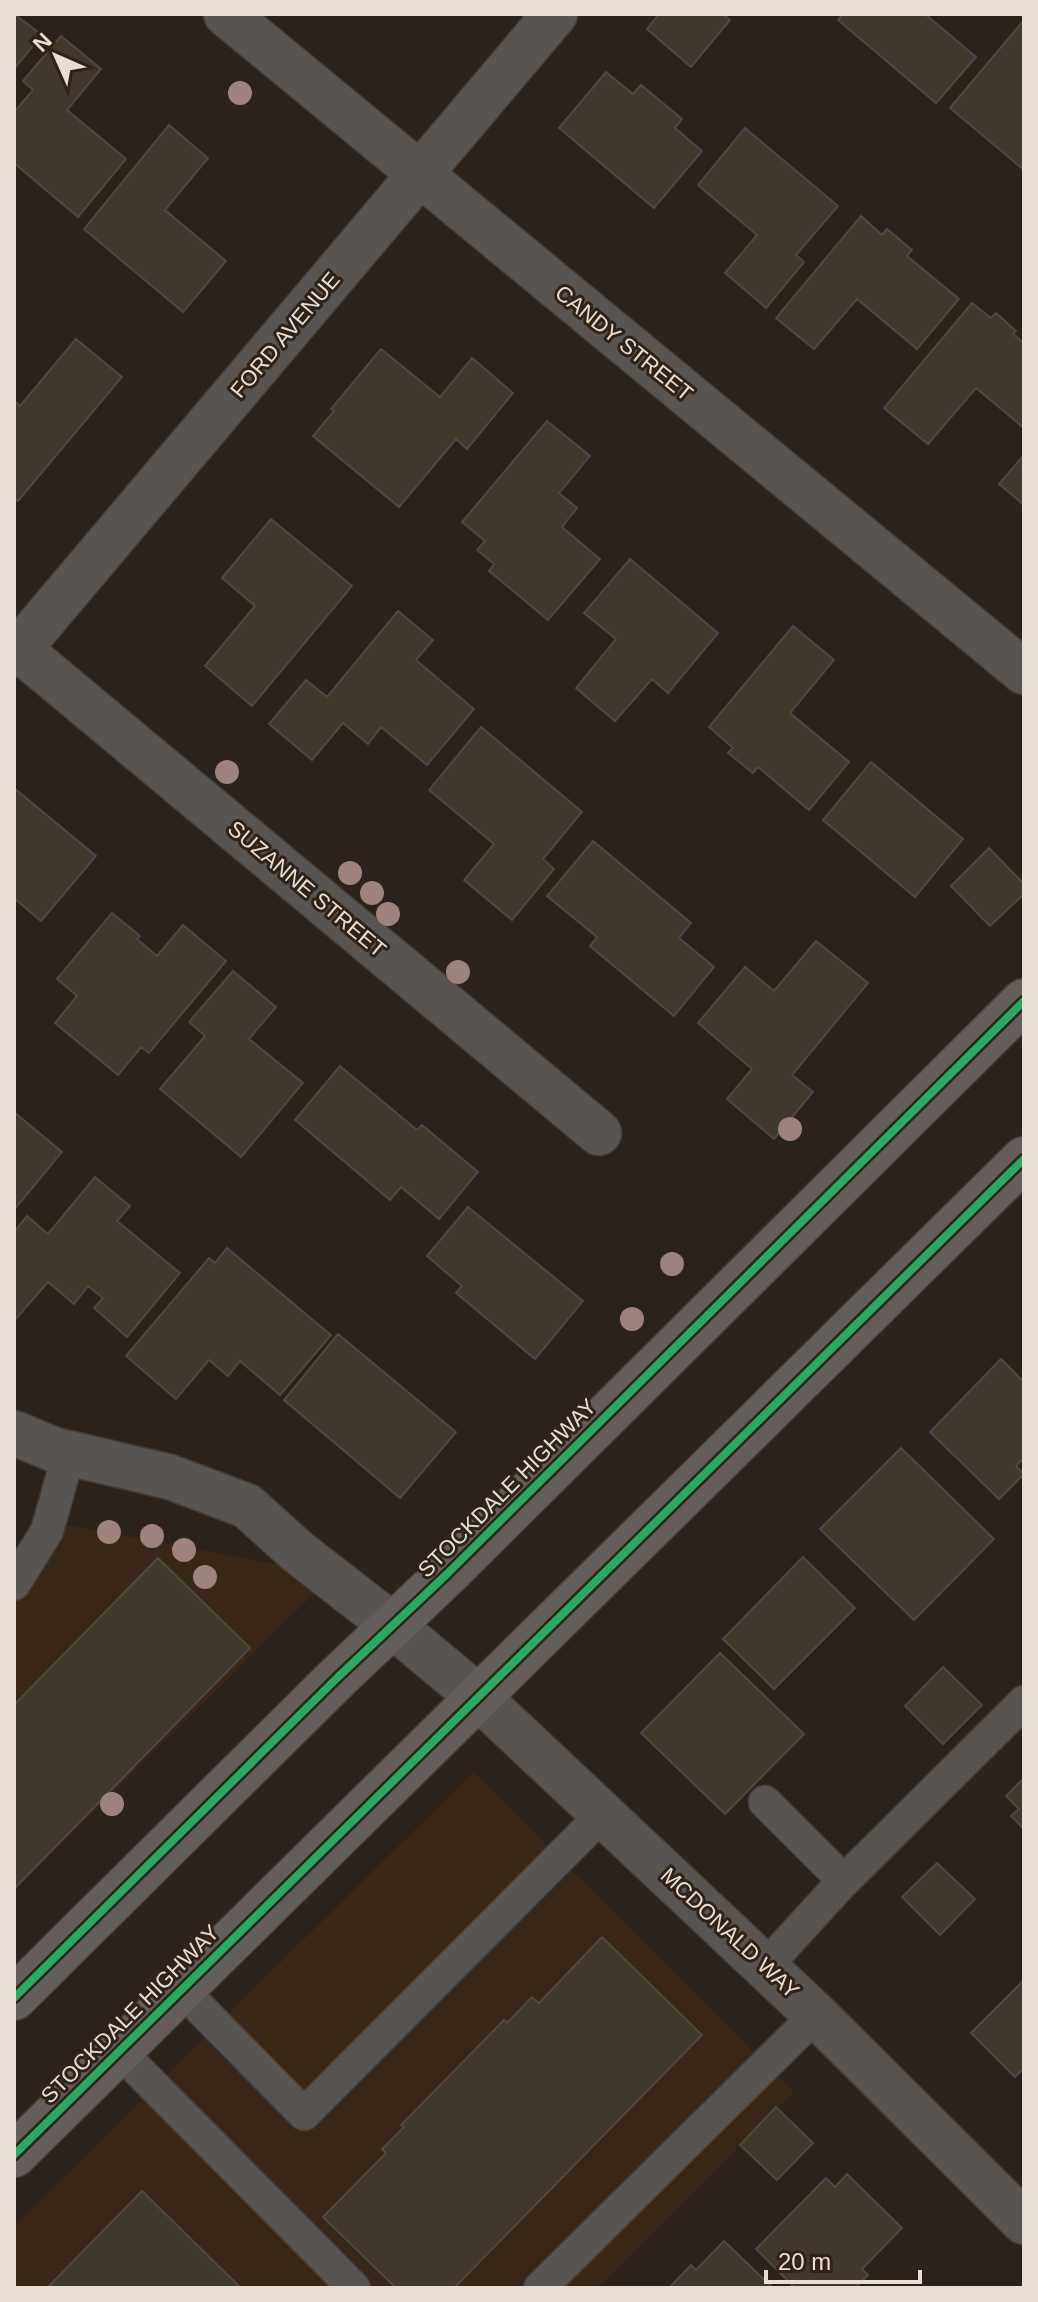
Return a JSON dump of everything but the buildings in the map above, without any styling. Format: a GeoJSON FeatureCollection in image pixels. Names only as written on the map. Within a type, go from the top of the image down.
{"type":"FeatureCollection","features":[{"type":"Feature","properties":{"kind":"main road","name":"STOCKDALE HIGHWAY"},"geometry":{"type":"LineString","coordinates":[[14,1998],[447,1574],[1024,1001]]}},
{"type":"Feature","properties":{"kind":"main road","name":"STOCKDALE HIGHWAY"},"geometry":{"type":"LineString","coordinates":[[14,2155],[1024,1159]]}},
{"type":"Feature","properties":{"kind":"street","name":"CANDY STREET"},"geometry":{"type":"LineString","coordinates":[[226,14],[1024,672]]}},
{"type":"Feature","properties":{"kind":"street","name":"FORD AVENUE"},"geometry":{"type":"LineString","coordinates":[[16,650],[555,14]]}},
{"type":"Feature","properties":{"kind":"street","name":"SUZANNE STREET"},"geometry":{"type":"LineString","coordinates":[[16,650],[599,1133]]}},
{"type":"Feature","properties":{"kind":"street","name":"MCDONALD WAY"},"geometry":{"type":"LineString","coordinates":[[14,1433],[69,1453],[170,1477],[247,1506],[298,1552],[477,1696],[816,2015],[1024,2222]]}},
{"type":"Feature","properties":{"kind":"lane"},"geometry":{"type":"LineString","coordinates":[[14,1584],[47,1531],[69,1453]]}},
{"type":"Feature","properties":{"kind":"lane"},"geometry":{"type":"LineString","coordinates":[[765,1967],[844,1881],[1024,1702]]}},
{"type":"Feature","properties":{"kind":"lane"},"geometry":{"type":"LineString","coordinates":[[765,1802],[844,1881]]}},
{"type":"Feature","properties":{"kind":"lane"},"geometry":{"type":"LineString","coordinates":[[181,1989],[304,2114],[603,1814]]}},
{"type":"Feature","properties":{"kind":"lane"},"geometry":{"type":"LineString","coordinates":[[540,2288],[816,2015]]}},
{"type":"Feature","properties":{"kind":"lane"},"geometry":{"type":"LineString","coordinates":[[119,2051],[354,2288]]}},
{"type":"Feature","properties":{"kind":"shaded area"},"geometry":{"type":"Polygon","coordinates":[[[47,1521],[333,1575],[14,1891],[14,1555],[47,1521]]]}},
{"type":"Feature","properties":{"kind":"shaded area"},"geometry":{"type":"Polygon","coordinates":[[[473,1772],[794,2092],[598,2288],[14,2288],[14,2226],[473,1772]]]}},
{"type":"Feature","properties":{"kind":"cycle path"},"geometry":{"type":"LineString","coordinates":[[14,1998],[337,1678],[447,1574],[1024,1001]]}},
{"type":"Feature","properties":{"kind":"cycle path"},"geometry":{"type":"LineString","coordinates":[[14,2155],[1024,1159]]}}]}
